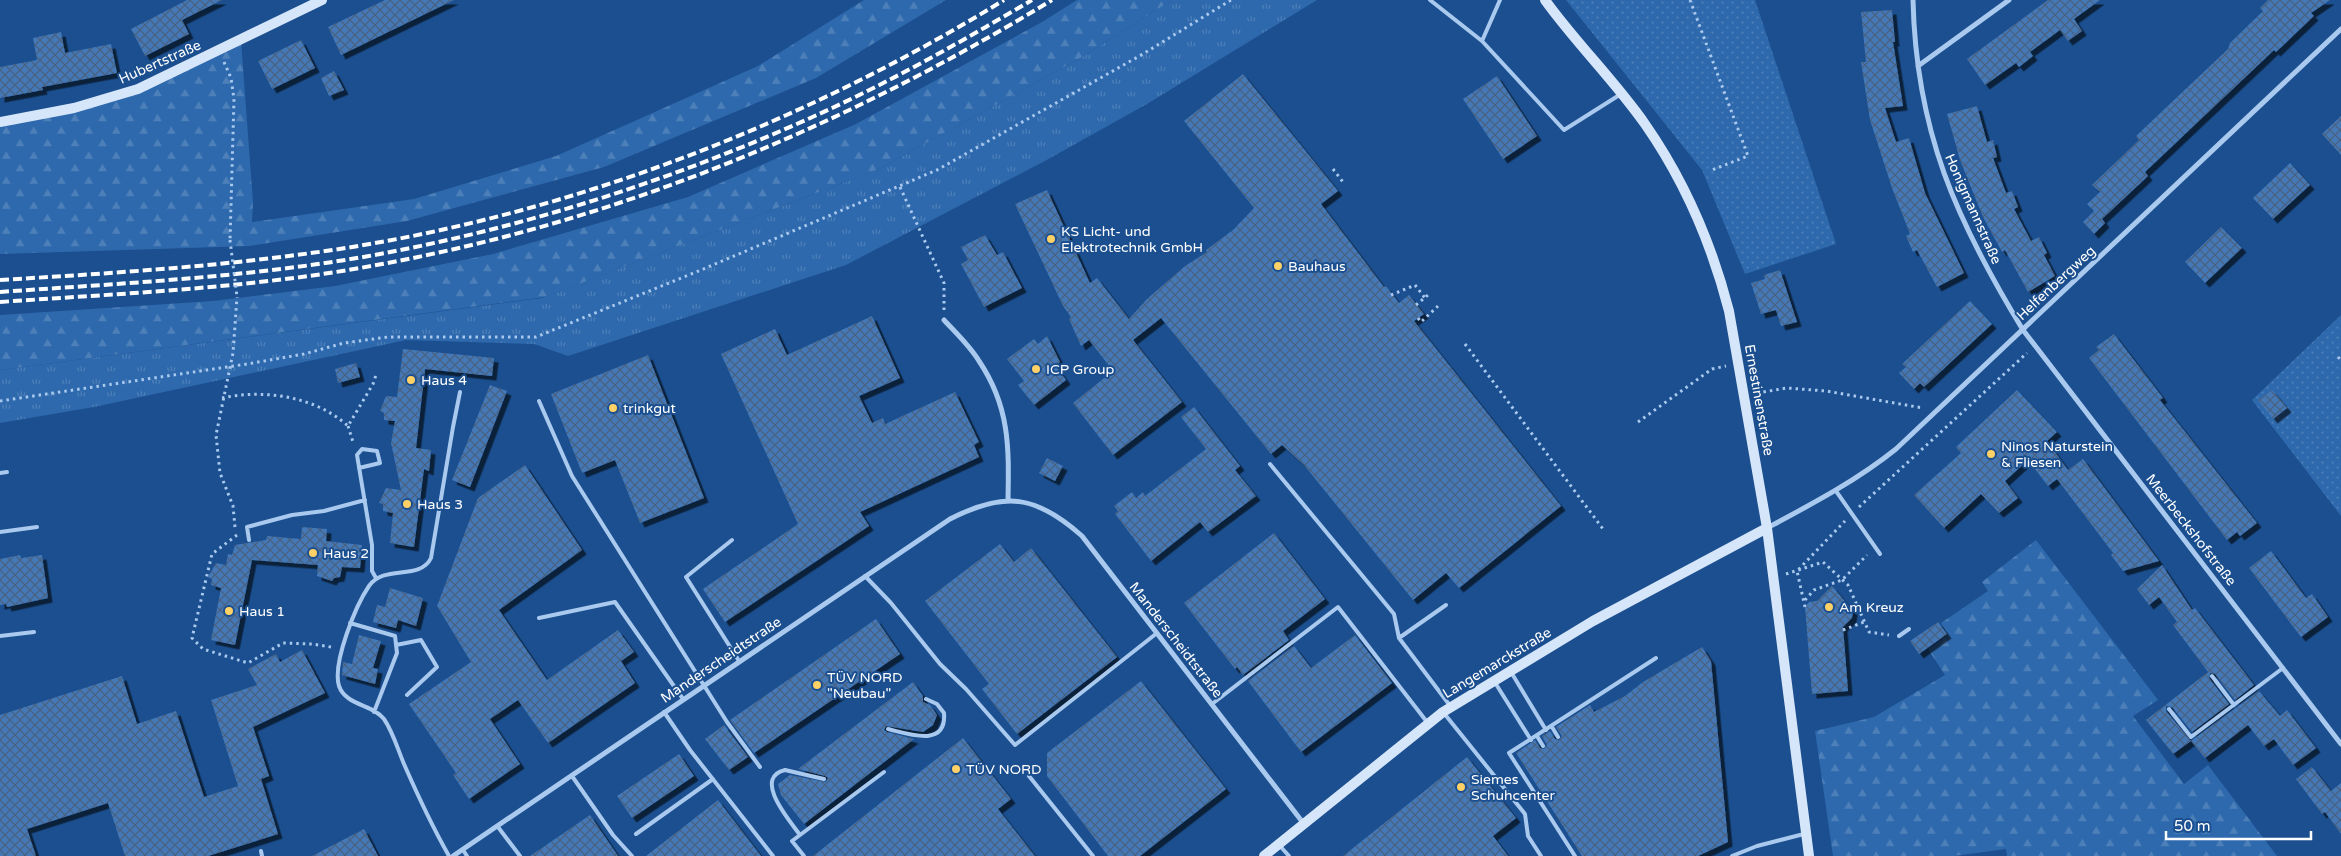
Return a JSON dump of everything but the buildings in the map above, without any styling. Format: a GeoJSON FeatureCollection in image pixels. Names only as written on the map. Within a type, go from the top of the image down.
{"type":"FeatureCollection","features":[{"type":"Feature","properties":{"kind":"street","name":"Hubertstraße"},"geometry":{"type":"LineString","coordinates":[[0,122],[106,100],[138,89],[322,0]]}},
{"type":"Feature","properties":{"kind":"street","name":"Ernestinenstraße"},"geometry":{"type":"LineString","coordinates":[[1545,0],[1650,133],[1685,192],[1704,232],[1727,302],[1767,528],[1808,856]]}},
{"type":"Feature","properties":{"kind":"street","name":"Honigmannstraße"},"geometry":{"type":"LineString","coordinates":[[1913,0],[1918,66],[1925,110],[1948,186],[1986,269],[2023,330]]}},
{"type":"Feature","properties":{"kind":"street"},"geometry":{"type":"LineString","coordinates":[[1918,66],[2009,0]]}},
{"type":"Feature","properties":{"kind":"street","name":"Helfenbergweg"},"geometry":{"type":"LineString","coordinates":[[1767,528],[1874,467],[1939,411],[2341,29]]}},
{"type":"Feature","properties":{"kind":"street"},"geometry":{"type":"LineString","coordinates":[[944,320],[979,360],[1006,420],[1009,442],[1008,500]]}},
{"type":"Feature","properties":{"kind":"street","name":"Meerbeckshofstraße"},"geometry":{"type":"LineString","coordinates":[[2023,330],[2341,744]]}},
{"type":"Feature","properties":{"kind":"street","name":"Manderscheidtstraße"},"geometry":{"type":"LineString","coordinates":[[453,856],[950,519],[971,508],[989,502],[1008,500],[1029,504],[1049,511],[1077,532],[1304,824]]}},
{"type":"Feature","properties":{"kind":"street","name":"Langemarckstraße"},"geometry":{"type":"LineString","coordinates":[[1264,856],[1447,710],[1593,621],[1767,528]]}},
{"type":"Feature","properties":{"kind":"lane"},"geometry":{"type":"LineString","coordinates":[[1430,0],[1482,41],[1564,130],[1621,94]]}},
{"type":"Feature","properties":{"kind":"lane"},"geometry":{"type":"LineString","coordinates":[[1482,41],[1500,0]]}},
{"type":"Feature","properties":{"kind":"lane"},"geometry":{"type":"LineString","coordinates":[[449,856],[431,825],[384,719],[352,701],[340,687],[339,673],[350,623],[364,594],[376,578],[389,572],[420,568],[430,561],[460,392]]}},
{"type":"Feature","properties":{"kind":"lane"},"geometry":{"type":"LineString","coordinates":[[539,401],[572,476],[727,722],[760,767]]}},
{"type":"Feature","properties":{"kind":"lane"},"geometry":{"type":"LineString","coordinates":[[359,468],[380,463],[376,451],[362,449],[357,455],[359,468],[365,500],[372,545],[372,571],[376,578]]}},
{"type":"Feature","properties":{"kind":"lane"},"geometry":{"type":"LineString","coordinates":[[1270,464],[1394,614],[1399,638],[1447,710],[1525,814],[1528,836],[1540,856]]}},
{"type":"Feature","properties":{"kind":"lane"},"geometry":{"type":"LineString","coordinates":[[0,473],[7,472]]}},
{"type":"Feature","properties":{"kind":"lane"},"geometry":{"type":"LineString","coordinates":[[1836,490],[1880,554]]}},
{"type":"Feature","properties":{"kind":"lane"},"geometry":{"type":"LineString","coordinates":[[249,540],[247,527],[365,500]]}},
{"type":"Feature","properties":{"kind":"lane"},"geometry":{"type":"LineString","coordinates":[[0,532],[37,527]]}},
{"type":"Feature","properties":{"kind":"lane"},"geometry":{"type":"LineString","coordinates":[[732,540],[686,577],[739,661]]}},
{"type":"Feature","properties":{"kind":"lane"},"geometry":{"type":"LineString","coordinates":[[865,576],[891,603],[940,664],[966,689],[1015,745],[1157,633]]}},
{"type":"Feature","properties":{"kind":"lane"},"geometry":{"type":"LineString","coordinates":[[539,618],[615,602],[683,699]]}},
{"type":"Feature","properties":{"kind":"lane"},"geometry":{"type":"LineString","coordinates":[[1399,638],[1446,606]]}},
{"type":"Feature","properties":{"kind":"lane"},"geometry":{"type":"LineString","coordinates":[[1212,704],[1338,607],[1428,724]]}},
{"type":"Feature","properties":{"kind":"lane"},"geometry":{"type":"LineString","coordinates":[[350,623],[394,636],[397,653],[374,712]]}},
{"type":"Feature","properties":{"kind":"lane"},"geometry":{"type":"LineString","coordinates":[[1899,636],[1909,629]]}},
{"type":"Feature","properties":{"kind":"lane"},"geometry":{"type":"LineString","coordinates":[[0,636],[34,632]]}},
{"type":"Feature","properties":{"kind":"lane"},"geometry":{"type":"LineString","coordinates":[[396,644],[422,640],[437,668],[407,695]]}},
{"type":"Feature","properties":{"kind":"lane"},"geometry":{"type":"LineString","coordinates":[[1575,856],[1510,753],[1656,658]]}},
{"type":"Feature","properties":{"kind":"lane"},"geometry":{"type":"LineString","coordinates":[[2169,709],[2191,737],[2283,668]]}},
{"type":"Feature","properties":{"kind":"lane"},"geometry":{"type":"LineString","coordinates":[[1511,671],[1546,730]]}},
{"type":"Feature","properties":{"kind":"lane"},"geometry":{"type":"LineString","coordinates":[[2212,676],[2234,705]]}},
{"type":"Feature","properties":{"kind":"lane"},"geometry":{"type":"LineString","coordinates":[[1494,681],[1531,740]]}},
{"type":"Feature","properties":{"kind":"lane"},"geometry":{"type":"LineString","coordinates":[[888,729],[918,736],[930,736],[944,726],[945,719],[942,708],[926,699]]}},
{"type":"Feature","properties":{"kind":"lane"},"geometry":{"type":"LineString","coordinates":[[664,712],[772,856]]}},
{"type":"Feature","properties":{"kind":"lane"},"geometry":{"type":"LineString","coordinates":[[1552,727],[1558,737]]}},
{"type":"Feature","properties":{"kind":"lane"},"geometry":{"type":"LineString","coordinates":[[1537,736],[1543,746]]}},
{"type":"Feature","properties":{"kind":"lane"},"geometry":{"type":"LineString","coordinates":[[800,835],[774,796],[771,784],[780,771],[796,771],[824,780]]}},
{"type":"Feature","properties":{"kind":"lane"},"geometry":{"type":"LineString","coordinates":[[804,856],[792,840],[884,772]]}},
{"type":"Feature","properties":{"kind":"lane"},"geometry":{"type":"LineString","coordinates":[[572,776],[613,835],[632,856]]}},
{"type":"Feature","properties":{"kind":"lane"},"geometry":{"type":"LineString","coordinates":[[1029,776],[1093,856]]}},
{"type":"Feature","properties":{"kind":"lane"},"geometry":{"type":"LineString","coordinates":[[636,834],[713,779]]}},
{"type":"Feature","properties":{"kind":"lane"},"geometry":{"type":"LineString","coordinates":[[498,827],[520,856]]}},
{"type":"Feature","properties":{"kind":"lane"},"geometry":{"type":"LineString","coordinates":[[1732,856],[1757,846],[1805,833]]}},
{"type":"Feature","properties":{"kind":"lane"},"geometry":{"type":"LineString","coordinates":[[1279,844],[1289,856]]}},
{"type":"Feature","properties":{"kind":"lane"},"geometry":{"type":"LineString","coordinates":[[463,850],[468,856]]}},
{"type":"Feature","properties":{"kind":"path"},"geometry":{"type":"LineString","coordinates":[[0,400],[247,364],[304,354],[344,343],[388,337],[536,337],[900,187],[992,141],[1143,54],[1231,0]]}},
{"type":"Feature","properties":{"kind":"path"},"geometry":{"type":"LineString","coordinates":[[1690,0],[1748,156],[1712,170]]}},
{"type":"Feature","properties":{"kind":"path"},"geometry":{"type":"LineString","coordinates":[[218,51],[234,88],[230,240],[237,297],[236,331],[216,435],[220,473],[232,506],[237,535],[212,554],[192,638],[202,649],[248,663],[283,644],[312,644],[343,650]]}},
{"type":"Feature","properties":{"kind":"path"},"geometry":{"type":"LineString","coordinates":[[1333,169],[1343,182]]}},
{"type":"Feature","properties":{"kind":"path"},"geometry":{"type":"LineString","coordinates":[[900,187],[944,283],[944,320]]}},
{"type":"Feature","properties":{"kind":"path"},"geometry":{"type":"LineString","coordinates":[[1392,295],[1415,285],[1427,296],[1416,305]]}},
{"type":"Feature","properties":{"kind":"path"},"geometry":{"type":"LineString","coordinates":[[1418,318],[1421,322],[1438,306]]}},
{"type":"Feature","properties":{"kind":"path"},"geometry":{"type":"LineString","coordinates":[[1465,344],[1603,529]]}},
{"type":"Feature","properties":{"kind":"path"},"geometry":{"type":"LineString","coordinates":[[1797,571],[1851,514],[2035,346]]}},
{"type":"Feature","properties":{"kind":"path"},"geometry":{"type":"LineString","coordinates":[[1638,422],[1712,369],[1739,364]]}},
{"type":"Feature","properties":{"kind":"path"},"geometry":{"type":"LineString","coordinates":[[222,398],[245,394],[281,396],[304,401],[329,413],[348,426],[376,375]]}},
{"type":"Feature","properties":{"kind":"path"},"geometry":{"type":"LineString","coordinates":[[1744,395],[1787,388],[1826,391],[1939,411]]}},
{"type":"Feature","properties":{"kind":"path"},"geometry":{"type":"LineString","coordinates":[[1804,601],[1814,590],[1842,580],[1875,547]]}},
{"type":"Feature","properties":{"kind":"path"},"geometry":{"type":"LineString","coordinates":[[1774,578],[1823,562],[1848,585],[1868,632],[1899,636]]}},
{"type":"Feature","properties":{"kind":"path"},"geometry":{"type":"LineString","coordinates":[[1797,571],[1805,607]]}},
{"type":"Feature","properties":{"kind":"path"},"geometry":{"type":"LineString","coordinates":[[1843,630],[1864,622]]}},
{"type":"Feature","properties":{"kind":"green space"},"geometry":{"type":"Polygon","coordinates":[[[864,0],[946,0],[816,78],[604,167],[407,221],[250,246],[0,254],[0,127],[72,110],[138,89],[241,41],[253,202],[252,222],[414,199],[556,156],[758,66],[864,0]]]}},
{"type":"Feature","properties":{"kind":"green space"},"geometry":{"type":"Polygon","coordinates":[[[1077,0],[1172,0],[1082,57],[879,169],[545,297],[0,370],[0,315],[213,301],[335,286],[493,254],[688,197],[856,124],[1042,22],[1077,0]]]}},
{"type":"Feature","properties":{"kind":"green space"},"geometry":{"type":"Polygon","coordinates":[[[1172,0],[1317,0],[1147,104],[1043,162],[846,265],[568,356],[534,344],[406,340],[94,407],[0,423],[0,370],[542,298],[879,169],[1082,57],[1172,0]]]}},
{"type":"Feature","properties":{"kind":"green space"},"geometry":{"type":"Polygon","coordinates":[[[1566,0],[1755,0],[1836,244],[1745,274],[1702,170],[1566,0]]]}},
{"type":"Feature","properties":{"kind":"green space"},"geometry":{"type":"Polygon","coordinates":[[[2341,315],[2341,516],[2252,400],[2341,315]]]}},
{"type":"Feature","properties":{"kind":"green space"},"geometry":{"type":"Polygon","coordinates":[[[2036,540],[2158,700],[2133,716],[2184,784],[2208,765],[2277,856],[2007,856],[2006,849],[1954,856],[1833,856],[1815,731],[1874,717],[1945,675],[1928,649],[1948,635],[1941,623],[1988,591],[1982,582],[2036,540]]]}},
{"type":"Feature","properties":{"kind":"railway"},"geometry":{"type":"LineString","coordinates":[[0,280],[185,267],[296,255],[389,241],[482,220],[573,195],[664,165],[752,130],[839,91],[923,47],[1004,0]]}},
{"type":"Feature","properties":{"kind":"railway"},"geometry":{"type":"LineString","coordinates":[[0,292],[238,274],[333,262],[438,242],[553,213],[666,176],[776,133],[830,109],[932,57],[1032,0]]}},
{"type":"Feature","properties":{"kind":"railway"},"geometry":{"type":"LineString","coordinates":[[0,302],[192,289],[287,279],[382,264],[471,245],[558,222],[644,194],[729,163],[812,127],[894,88],[974,46],[1052,0]]}},
{"type":"Feature","properties":{"kind":"place","name":"KS Licht- und Elektrotechnik GmbH"},"geometry":{"type":"Point","coordinates":[1051,239]}},
{"type":"Feature","properties":{"kind":"place","name":"Bauhaus"},"geometry":{"type":"Point","coordinates":[1278,266]}},
{"type":"Feature","properties":{"kind":"place","name":"ICP Group"},"geometry":{"type":"Point","coordinates":[1036,369]}},
{"type":"Feature","properties":{"kind":"place","name":"Haus 4"},"geometry":{"type":"Point","coordinates":[411,380]}},
{"type":"Feature","properties":{"kind":"place","name":"trinkgut"},"geometry":{"type":"Point","coordinates":[613,408]}},
{"type":"Feature","properties":{"kind":"place","name":"Ninos Naturstein & Fliesen"},"geometry":{"type":"Point","coordinates":[1991,454]}},
{"type":"Feature","properties":{"kind":"place","name":"Haus 3"},"geometry":{"type":"Point","coordinates":[407,504]}},
{"type":"Feature","properties":{"kind":"place","name":"Haus 2"},"geometry":{"type":"Point","coordinates":[313,553]}},
{"type":"Feature","properties":{"kind":"place","name":"Am Kreuz"},"geometry":{"type":"Point","coordinates":[1829,607]}},
{"type":"Feature","properties":{"kind":"place","name":"Haus 1"},"geometry":{"type":"Point","coordinates":[229,611]}},
{"type":"Feature","properties":{"kind":"place","name":"TÜV NORD \"Neubau\""},"geometry":{"type":"Point","coordinates":[817,685]}},
{"type":"Feature","properties":{"kind":"place","name":"TÜV NORD"},"geometry":{"type":"Point","coordinates":[956,769]}},
{"type":"Feature","properties":{"kind":"place","name":"Siemes Schuhcenter"},"geometry":{"type":"Point","coordinates":[1461,787]}}]}
